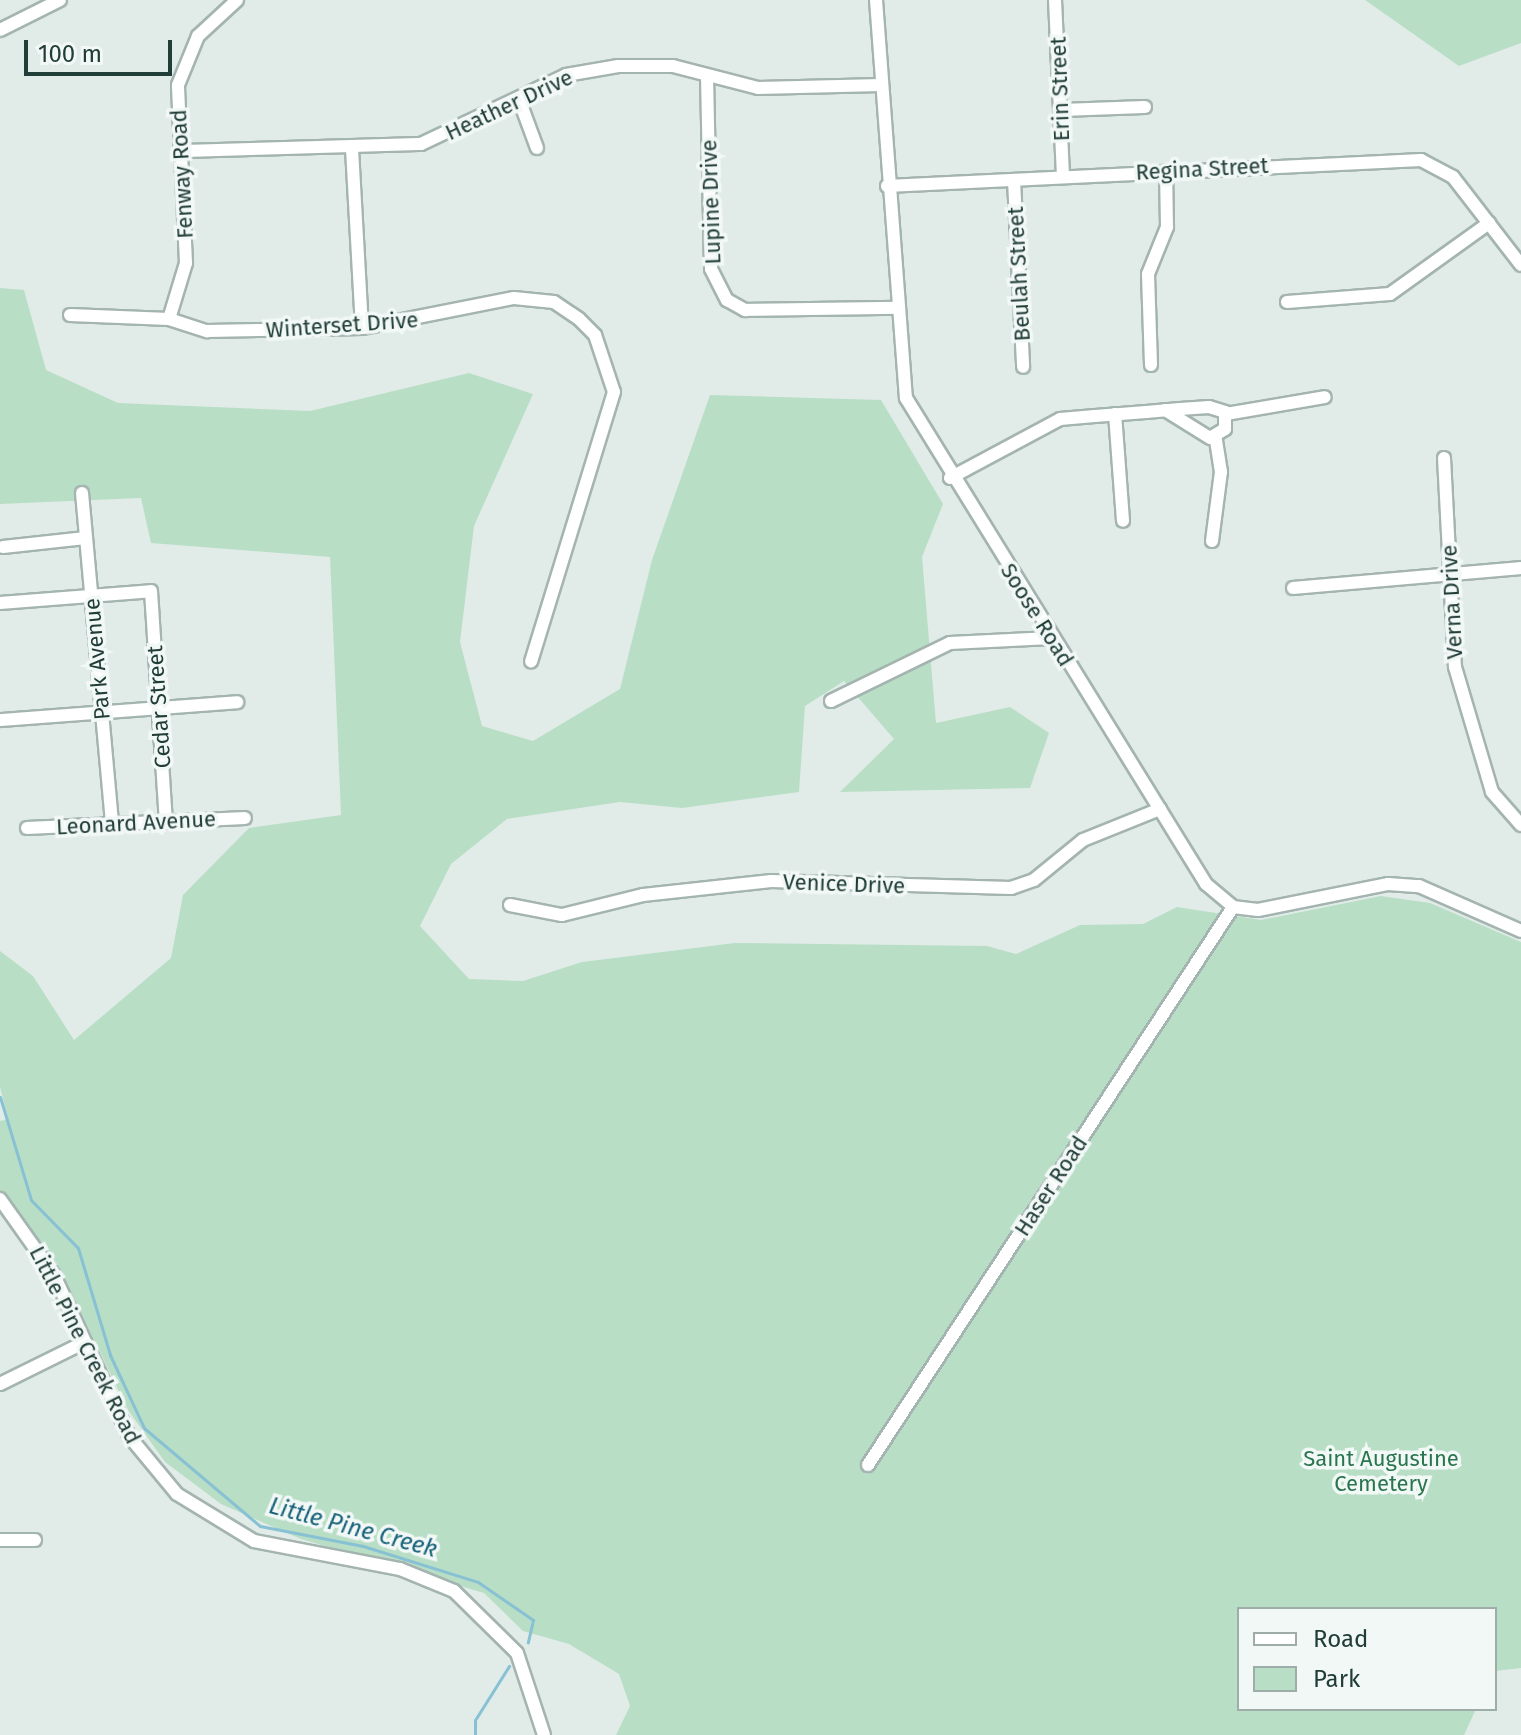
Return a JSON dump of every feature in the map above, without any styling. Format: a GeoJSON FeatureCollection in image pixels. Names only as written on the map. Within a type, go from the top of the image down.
{"type":"FeatureCollection","features":[{"type":"Feature","properties":{"kind":"street"},"geometry":{"type":"LineString","coordinates":[[0,30],[60,0]]}},
{"type":"Feature","properties":{"kind":"street","name":"Fenway Road"},"geometry":{"type":"LineString","coordinates":[[169,319],[186,263],[182,151],[184,58],[237,0]]}},
{"type":"Feature","properties":{"kind":"street","name":"Soose Road"},"geometry":{"type":"LineString","coordinates":[[876,0],[894,308],[906,398],[950,478],[1213,894],[1233,907]]}},
{"type":"Feature","properties":{"kind":"street","name":"Erin Street"},"geometry":{"type":"LineString","coordinates":[[1055,0],[1063,177]]}},
{"type":"Feature","properties":{"kind":"street","name":"Heather Drive"},"geometry":{"type":"LineString","coordinates":[[182,151],[352,149],[421,144],[520,102],[566,75],[618,66],[673,66],[758,88],[881,85]]}},
{"type":"Feature","properties":{"kind":"street","name":"Lupine Drive"},"geometry":{"type":"LineString","coordinates":[[707,76],[711,269],[727,300],[745,310],[894,308]]}},
{"type":"Feature","properties":{"kind":"street"},"geometry":{"type":"LineString","coordinates":[[520,102],[537,148]]}},
{"type":"Feature","properties":{"kind":"street"},"geometry":{"type":"LineString","coordinates":[[1061,110],[1145,107]]}},
{"type":"Feature","properties":{"kind":"street"},"geometry":{"type":"LineString","coordinates":[[352,149],[362,328]]}},
{"type":"Feature","properties":{"kind":"street","name":"Regina Street"},"geometry":{"type":"LineString","coordinates":[[887,186],[1421,160],[1453,177],[1521,265]]}},
{"type":"Feature","properties":{"kind":"street"},"geometry":{"type":"LineString","coordinates":[[1151,365],[1148,274],[1167,227],[1166,171]]}},
{"type":"Feature","properties":{"kind":"street","name":"Beulah Street"},"geometry":{"type":"LineString","coordinates":[[1014,180],[1023,367]]}},
{"type":"Feature","properties":{"kind":"street"},"geometry":{"type":"LineString","coordinates":[[1287,302],[1390,294],[1489,223]]}},
{"type":"Feature","properties":{"kind":"street","name":"Winterset Drive"},"geometry":{"type":"LineString","coordinates":[[70,315],[169,319],[207,331],[362,328],[514,298],[554,302],[595,335],[614,392],[531,661]]}},
{"type":"Feature","properties":{"kind":"street"},"geometry":{"type":"LineString","coordinates":[[950,478],[1041,425],[1115,414],[1209,407],[1226,414],[1325,397]]}},
{"type":"Feature","properties":{"kind":"street"},"geometry":{"type":"LineString","coordinates":[[1165,410],[1216,439]]}},
{"type":"Feature","properties":{"kind":"street"},"geometry":{"type":"LineString","coordinates":[[1115,414],[1123,521]]}},
{"type":"Feature","properties":{"kind":"street"},"geometry":{"type":"LineString","coordinates":[[1212,541],[1221,472],[1216,439],[1226,414]]}},
{"type":"Feature","properties":{"kind":"street","name":"Verna Drive"},"geometry":{"type":"LineString","coordinates":[[1444,458],[1453,654],[1482,764],[1498,804],[1521,825]]}},
{"type":"Feature","properties":{"kind":"street","name":"Park Avenue"},"geometry":{"type":"LineString","coordinates":[[82,493],[112,825]]}},
{"type":"Feature","properties":{"kind":"street"},"geometry":{"type":"LineString","coordinates":[[3,547],[86,538]]}},
{"type":"Feature","properties":{"kind":"street"},"geometry":{"type":"LineString","coordinates":[[1293,588],[1521,568]]}},
{"type":"Feature","properties":{"kind":"street","name":"Cedar Street"},"geometry":{"type":"LineString","coordinates":[[91,596],[151,591],[166,822]]}},
{"type":"Feature","properties":{"kind":"street"},"geometry":{"type":"LineString","coordinates":[[0,603],[91,596]]}},
{"type":"Feature","properties":{"kind":"street"},"geometry":{"type":"LineString","coordinates":[[831,701],[950,643],[1051,638]]}},
{"type":"Feature","properties":{"kind":"street"},"geometry":{"type":"LineString","coordinates":[[0,720],[102,715],[237,702]]}},
{"type":"Feature","properties":{"kind":"street","name":"Venice Drive"},"geometry":{"type":"LineString","coordinates":[[510,905],[562,915],[643,895],[783,880],[1011,888],[1034,880],[1083,840],[1160,809]]}},
{"type":"Feature","properties":{"kind":"street","name":"Leonard Avenue"},"geometry":{"type":"LineString","coordinates":[[27,828],[245,818]]}},
{"type":"Feature","properties":{"kind":"street"},"geometry":{"type":"LineString","coordinates":[[1233,907],[1258,910],[1403,884],[1437,892],[1521,931]]}},
{"type":"Feature","properties":{"kind":"street","name":"Haser Road"},"geometry":{"type":"LineString","coordinates":[[868,1465],[1233,907]]}},
{"type":"Feature","properties":{"kind":"street","name":"Little Pine Creek Road"},"geometry":{"type":"LineString","coordinates":[[0,1199],[54,1275],[129,1436],[177,1494],[254,1541],[400,1569],[454,1591],[517,1653],[544,1735]]}},
{"type":"Feature","properties":{"kind":"street"},"geometry":{"type":"LineString","coordinates":[[0,1384],[85,1342]]}},
{"type":"Feature","properties":{"kind":"street"},"geometry":{"type":"LineString","coordinates":[[0,1540],[35,1540]]}},
{"type":"Feature","properties":{"kind":"green space"},"geometry":{"type":"Polygon","coordinates":[[[1365,0],[1521,0],[1521,43],[1459,66],[1365,0]]]}},
{"type":"Feature","properties":{"kind":"green space","name":"Saint Augustine Cemetery"},"geometry":{"type":"Polygon","coordinates":[[[0,288],[24,290],[46,370],[118,403],[310,411],[469,373],[533,394],[474,526],[460,642],[482,726],[533,741],[620,689],[652,560],[710,395],[881,400],[943,504],[922,557],[936,723],[1010,707],[1049,733],[1030,788],[840,792],[894,739],[844,681],[805,706],[799,792],[682,808],[620,802],[507,819],[451,864],[420,926],[469,979],[523,981],[582,962],[735,943],[987,946],[1016,954],[1080,925],[1143,924],[1177,907],[1261,920],[1381,896],[1430,903],[1521,942],[1521,1668],[1497,1671],[1497,1607],[1237,1607],[1237,1711],[1475,1711],[1464,1735],[616,1735],[630,1706],[619,1674],[569,1644],[523,1631],[484,1593],[301,1539],[221,1504],[165,1462],[128,1410],[57,1263],[0,1193],[0,1121],[8,1119],[0,1087],[0,951],[33,976],[74,1040],[171,958],[183,895],[249,828],[341,815],[330,557],[151,543],[141,498],[0,504],[0,288]]]}},
{"type":"Feature","properties":{"kind":"waterway","name":"Little Pine Creek"},"geometry":{"type":"LineString","coordinates":[[0,1097],[31,1200],[78,1248],[110,1355],[144,1428],[260,1526],[363,1546],[478,1582],[533,1620],[528,1642]]}},
{"type":"Feature","properties":{"kind":"waterway","name":"Little Pine Creek"},"geometry":{"type":"LineString","coordinates":[[475,1735],[475,1720],[509,1666]]}}]}
